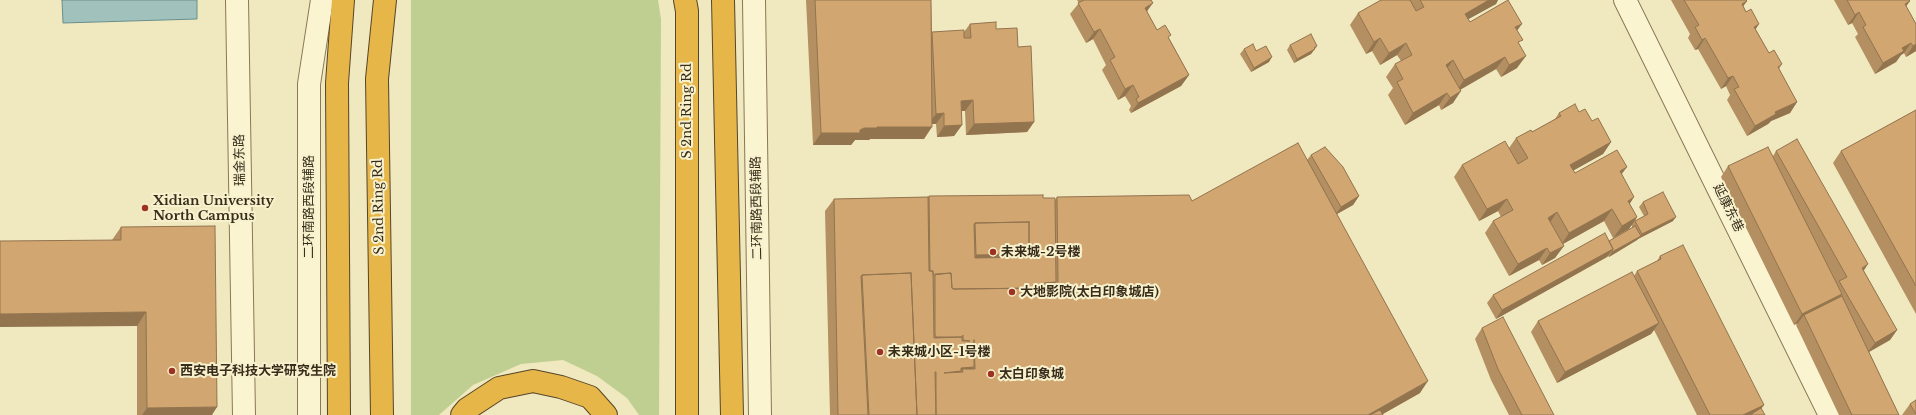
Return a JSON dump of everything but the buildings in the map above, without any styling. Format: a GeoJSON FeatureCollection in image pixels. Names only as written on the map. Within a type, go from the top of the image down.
{"type":"FeatureCollection","features":[{"type":"Feature","properties":{"kind":"highway"},"geometry":{"type":"LineString","coordinates":[[339,415],[337,83],[343,0]]}},
{"type":"Feature","properties":{"kind":"highway"},"geometry":{"type":"LineString","coordinates":[[337,83],[356,0]]}},
{"type":"Feature","properties":{"kind":"highway","name":"S 2nd Ring Rd"},"geometry":{"type":"LineString","coordinates":[[382,415],[376,79],[385,0]]}},
{"type":"Feature","properties":{"kind":"highway"},"geometry":{"type":"LineString","coordinates":[[723,2],[732,415]]}},
{"type":"Feature","properties":{"kind":"highway","name":"S 2nd Ring Rd"},"geometry":{"type":"LineString","coordinates":[[686,6],[687,415]]}},
{"type":"Feature","properties":{"kind":"highway"},"geometry":{"type":"LineString","coordinates":[[462,415],[467,409],[498,388],[533,381],[562,387],[590,397],[606,415]]}},
{"type":"Feature","properties":{"kind":"street","name":"瑞金东路"},"geometry":{"type":"LineString","coordinates":[[237,0],[244,415]]}},
{"type":"Feature","properties":{"kind":"street","name":"二环南路西段辅路"},"geometry":{"type":"LineString","coordinates":[[309,415],[309,84],[322,0]]}},
{"type":"Feature","properties":{"kind":"street","name":"二环南路西段辅路"},"geometry":{"type":"LineString","coordinates":[[754,0],[760,415]]}},
{"type":"Feature","properties":{"kind":"street","name":"延康东巷"},"geometry":{"type":"LineString","coordinates":[[1625,0],[1830,415]]}},
{"type":"Feature","properties":{"kind":"green space"},"geometry":{"type":"Polygon","coordinates":[[[411,0],[658,0],[661,19],[659,415],[639,415],[627,398],[597,376],[563,360],[521,364],[473,385],[439,415],[411,415],[411,0]]]}},
{"type":"Feature","properties":{"kind":"water"},"geometry":{"type":"Polygon","coordinates":[[[62,0],[197,0],[197,19],[63,23],[62,0]]]}},
{"type":"Feature","properties":{"kind":"place","name":"Xidian University North Campus"},"geometry":{"type":"Point","coordinates":[145,208]}},
{"type":"Feature","properties":{"kind":"place","name":"未来城-2号楼"},"geometry":{"type":"Point","coordinates":[993,252]}},
{"type":"Feature","properties":{"kind":"place","name":"大地影院(太白印象城店)"},"geometry":{"type":"Point","coordinates":[1012,292]}},
{"type":"Feature","properties":{"kind":"place","name":"未来城小区-1号楼"},"geometry":{"type":"Point","coordinates":[880,352]}},
{"type":"Feature","properties":{"kind":"place","name":"西安电子科技大学研究生院"},"geometry":{"type":"Point","coordinates":[172,371]}},
{"type":"Feature","properties":{"kind":"place","name":"太白印象城"},"geometry":{"type":"Point","coordinates":[991,374]}}]}
